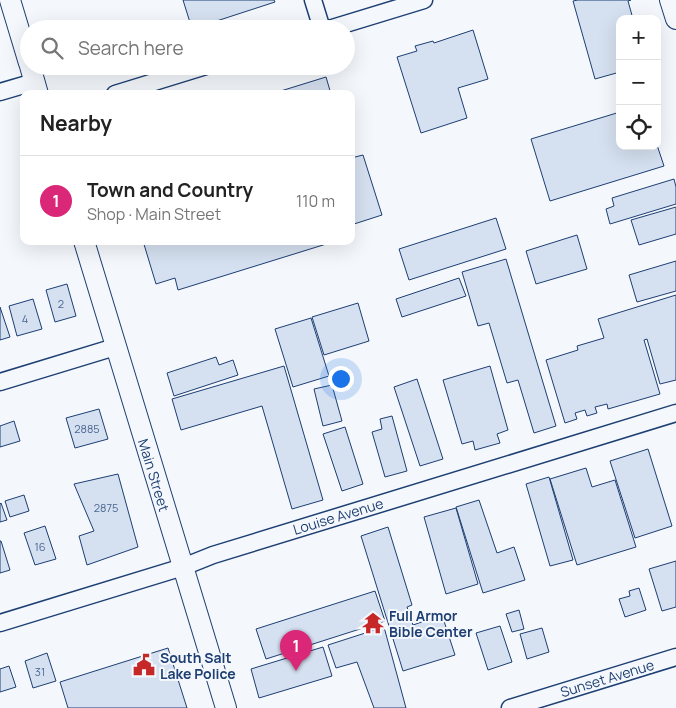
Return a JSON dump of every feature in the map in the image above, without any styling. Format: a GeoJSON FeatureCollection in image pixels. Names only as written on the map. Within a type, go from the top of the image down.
{"type":"FeatureCollection","features":[{"type":"Feature","properties":{"kind":"street"},"geometry":{"type":"LineString","coordinates":[[10,0],[20,33]]}},
{"type":"Feature","properties":{"kind":"street"},"geometry":{"type":"LineString","coordinates":[[313,0],[319,20]]}},
{"type":"Feature","properties":{"kind":"street"},"geometry":{"type":"LineString","coordinates":[[355,21],[424,0]]}},
{"type":"Feature","properties":{"kind":"street"},"geometry":{"type":"LineString","coordinates":[[670,0],[676,19]]}},
{"type":"Feature","properties":{"kind":"street"},"geometry":{"type":"LineString","coordinates":[[128,90],[177,75]]}},
{"type":"Feature","properties":{"kind":"street"},"geometry":{"type":"LineString","coordinates":[[0,92],[34,81]]}},
{"type":"Feature","properties":{"kind":"street","name":"Main Street"},"geometry":{"type":"LineString","coordinates":[[85,245],[226,708]]}},
{"type":"Feature","properties":{"kind":"street"},"geometry":{"type":"LineString","coordinates":[[0,382],[115,347]]}},
{"type":"Feature","properties":{"kind":"street","name":"Louise Avenue"},"geometry":{"type":"LineString","coordinates":[[0,623],[183,567],[213,555],[676,413]]}},
{"type":"Feature","properties":{"kind":"street","name":"Sunset Avenue"},"geometry":{"type":"LineString","coordinates":[[510,708],[676,657]]}},
{"type":"Feature","properties":{"kind":"building"},"geometry":{"type":"Polygon","coordinates":[[[183,0],[274,0],[275,2],[220,20],[189,20],[183,0]]]}},
{"type":"Feature","properties":{"kind":"building"},"geometry":{"type":"Polygon","coordinates":[[[631,0],[628,1],[632,15],[616,15],[616,73],[595,79],[573,1],[631,0]]]}},
{"type":"Feature","properties":{"kind":"building"},"geometry":{"type":"Polygon","coordinates":[[[473,30],[488,79],[458,88],[467,118],[421,133],[397,57],[417,51],[415,46],[433,41],[434,43],[473,30]]]}},
{"type":"Feature","properties":{"kind":"building"},"geometry":{"type":"Polygon","coordinates":[[[326,77],[330,90],[284,90],[326,77]]]}},
{"type":"Feature","properties":{"kind":"building"},"geometry":{"type":"Polygon","coordinates":[[[616,113],[616,150],[659,150],[664,166],[550,201],[531,139],[616,113]]]}},
{"type":"Feature","properties":{"kind":"building"},"geometry":{"type":"Polygon","coordinates":[[[363,155],[382,215],[355,224],[355,157],[363,155]]]}},
{"type":"Feature","properties":{"kind":"building"},"geometry":{"type":"Polygon","coordinates":[[[674,179],[676,204],[610,224],[606,209],[614,206],[612,198],[674,179]]]}},
{"type":"Feature","properties":{"kind":"building"},"geometry":{"type":"Polygon","coordinates":[[[676,207],[676,234],[639,245],[631,220],[676,207]]]}},
{"type":"Feature","properties":{"kind":"building"},"geometry":{"type":"Polygon","coordinates":[[[496,218],[506,249],[409,280],[399,249],[496,218]]]}},
{"type":"Feature","properties":{"kind":"building"},"geometry":{"type":"Polygon","coordinates":[[[577,235],[587,269],[536,284],[526,251],[577,235]]]}},
{"type":"Feature","properties":{"kind":"building"},"geometry":{"type":"Polygon","coordinates":[[[144,245],[323,245],[178,290],[175,278],[156,284],[144,245]]]}},
{"type":"Feature","properties":{"kind":"building"},"geometry":{"type":"Polygon","coordinates":[[[506,259],[556,426],[534,433],[518,380],[507,383],[489,323],[478,326],[462,272],[506,259]]]}},
{"type":"Feature","properties":{"kind":"building"},"geometry":{"type":"Polygon","coordinates":[[[676,261],[676,291],[637,302],[629,275],[676,261]]]}},
{"type":"Feature","properties":{"kind":"building"},"geometry":{"type":"Polygon","coordinates":[[[459,278],[466,296],[402,317],[396,299],[459,278]]]}},
{"type":"Feature","properties":{"kind":"building"},"geometry":{"type":"Polygon","coordinates":[[[67,284],[76,316],[55,322],[46,290],[67,284]]]}},
{"type":"Feature","properties":{"kind":"building"},"geometry":{"type":"Polygon","coordinates":[[[676,295],[676,380],[660,384],[647,339],[644,340],[660,394],[608,409],[607,404],[595,407],[597,413],[587,416],[585,410],[575,413],[577,419],[565,423],[546,360],[578,350],[577,346],[604,338],[598,319],[676,295]]]}},
{"type":"Feature","properties":{"kind":"building"},"geometry":{"type":"Polygon","coordinates":[[[33,299],[42,329],[17,336],[9,306],[33,299]]]}},
{"type":"Feature","properties":{"kind":"building"},"geometry":{"type":"Polygon","coordinates":[[[358,303],[369,341],[324,355],[312,317],[358,303]]]}},
{"type":"Feature","properties":{"kind":"building"},"geometry":{"type":"Polygon","coordinates":[[[0,307],[10,337],[0,340],[0,307]]]}},
{"type":"Feature","properties":{"kind":"building"},"geometry":{"type":"Polygon","coordinates":[[[311,318],[329,376],[293,387],[275,329],[311,318]]]}},
{"type":"Feature","properties":{"kind":"building"},"geometry":{"type":"Polygon","coordinates":[[[216,357],[219,365],[233,360],[238,375],[174,396],[167,373],[216,357]]]}},
{"type":"Feature","properties":{"kind":"building"},"geometry":{"type":"Polygon","coordinates":[[[284,366],[323,500],[292,509],[262,406],[181,430],[172,399],[284,366]]]}},
{"type":"Feature","properties":{"kind":"building"},"geometry":{"type":"Polygon","coordinates":[[[490,366],[508,430],[497,434],[500,443],[475,450],[473,441],[462,444],[443,380],[490,366]]]}},
{"type":"Feature","properties":{"kind":"building"},"geometry":{"type":"Polygon","coordinates":[[[417,379],[443,459],[420,466],[394,387],[417,379]]]}},
{"type":"Feature","properties":{"kind":"building"},"geometry":{"type":"Polygon","coordinates":[[[332,385],[342,421],[323,426],[314,389],[332,385]]]}},
{"type":"Feature","properties":{"kind":"building"},"geometry":{"type":"Polygon","coordinates":[[[99,409],[108,439],[75,448],[66,418],[99,409]]]}},
{"type":"Feature","properties":{"kind":"building"},"geometry":{"type":"Polygon","coordinates":[[[392,416],[407,471],[385,477],[372,432],[382,429],[380,419],[392,416]]]}},
{"type":"Feature","properties":{"kind":"building"},"geometry":{"type":"Polygon","coordinates":[[[14,421],[20,441],[0,447],[0,426],[14,421]]]}},
{"type":"Feature","properties":{"kind":"building"},"geometry":{"type":"Polygon","coordinates":[[[345,427],[363,484],[342,491],[323,434],[345,427]]]}},
{"type":"Feature","properties":{"kind":"building"},"geometry":{"type":"Polygon","coordinates":[[[648,449],[672,526],[635,538],[610,461],[648,449]]]}},
{"type":"Feature","properties":{"kind":"building"},"geometry":{"type":"Polygon","coordinates":[[[586,468],[592,487],[615,480],[636,547],[577,565],[550,479],[586,468]]]}},
{"type":"Feature","properties":{"kind":"building"},"geometry":{"type":"Polygon","coordinates":[[[118,474],[138,547],[87,565],[79,536],[94,531],[74,484],[118,474]]]}},
{"type":"Feature","properties":{"kind":"building"},"geometry":{"type":"Polygon","coordinates":[[[549,477],[573,560],[550,566],[526,484],[549,477]]]}},
{"type":"Feature","properties":{"kind":"building"},"geometry":{"type":"Polygon","coordinates":[[[24,495],[29,511],[10,517],[5,501],[24,495]]]}},
{"type":"Feature","properties":{"kind":"building"},"geometry":{"type":"Polygon","coordinates":[[[479,500],[497,553],[514,547],[525,580],[483,593],[456,507],[479,500]]]}},
{"type":"Feature","properties":{"kind":"building"},"geometry":{"type":"Polygon","coordinates":[[[0,504],[7,520],[0,522],[0,504]]]}},
{"type":"Feature","properties":{"kind":"building"},"geometry":{"type":"Polygon","coordinates":[[[456,508],[478,584],[446,594],[424,517],[456,508]]]}},
{"type":"Feature","properties":{"kind":"building"},"geometry":{"type":"Polygon","coordinates":[[[45,526],[56,559],[35,565],[24,533],[45,526]]]}},
{"type":"Feature","properties":{"kind":"building"},"geometry":{"type":"Polygon","coordinates":[[[388,527],[412,605],[407,607],[413,625],[442,615],[455,655],[403,671],[361,536],[388,527]]]}},
{"type":"Feature","properties":{"kind":"building"},"geometry":{"type":"Polygon","coordinates":[[[0,541],[10,570],[0,573],[0,541]]]}},
{"type":"Feature","properties":{"kind":"building"},"geometry":{"type":"Polygon","coordinates":[[[676,561],[676,607],[662,611],[649,569],[676,561]]]}},
{"type":"Feature","properties":{"kind":"building"},"geometry":{"type":"Polygon","coordinates":[[[639,588],[646,610],[625,617],[619,599],[630,596],[629,591],[639,588]]]}},
{"type":"Feature","properties":{"kind":"building"},"geometry":{"type":"Polygon","coordinates":[[[375,591],[385,621],[266,659],[256,629],[375,591]]]}},
{"type":"Feature","properties":{"kind":"building"},"geometry":{"type":"Polygon","coordinates":[[[519,610],[524,629],[512,632],[506,614],[519,610]]]}},
{"type":"Feature","properties":{"kind":"building"},"geometry":{"type":"Polygon","coordinates":[[[500,626],[512,662],[488,670],[476,633],[500,626]]]}},
{"type":"Feature","properties":{"kind":"building"},"geometry":{"type":"Polygon","coordinates":[[[384,627],[406,708],[374,708],[357,662],[336,668],[328,645],[384,627]]]}},
{"type":"Feature","properties":{"kind":"building"},"geometry":{"type":"Polygon","coordinates":[[[542,628],[549,652],[527,659],[520,634],[542,628]]]}},
{"type":"Feature","properties":{"kind":"building"},"geometry":{"type":"Polygon","coordinates":[[[323,647],[332,676],[259,698],[251,669],[323,647]]]}},
{"type":"Feature","properties":{"kind":"building","name":"South Salt Lake Police"},"geometry":{"type":"Polygon","coordinates":[[[168,648],[187,708],[68,708],[60,682],[168,648]]]}},
{"type":"Feature","properties":{"kind":"building"},"geometry":{"type":"Polygon","coordinates":[[[47,653],[56,681],[33,688],[25,661],[47,653]]]}},
{"type":"Feature","properties":{"kind":"building"},"geometry":{"type":"Polygon","coordinates":[[[9,666],[16,687],[0,692],[0,669],[9,666]]]}},
{"type":"Feature","properties":{"kind":"place","name":"Full Armor Bible Center"},"geometry":{"type":"Point","coordinates":[373,623]}},
{"type":"Feature","properties":{"kind":"place","name":"South Salt Lake Police"},"geometry":{"type":"Point","coordinates":[144,665]}},
{"type":"Feature","properties":{"kind":"place","name":"Town and Country"},"geometry":{"type":"Point","coordinates":[296,671]}}]}
